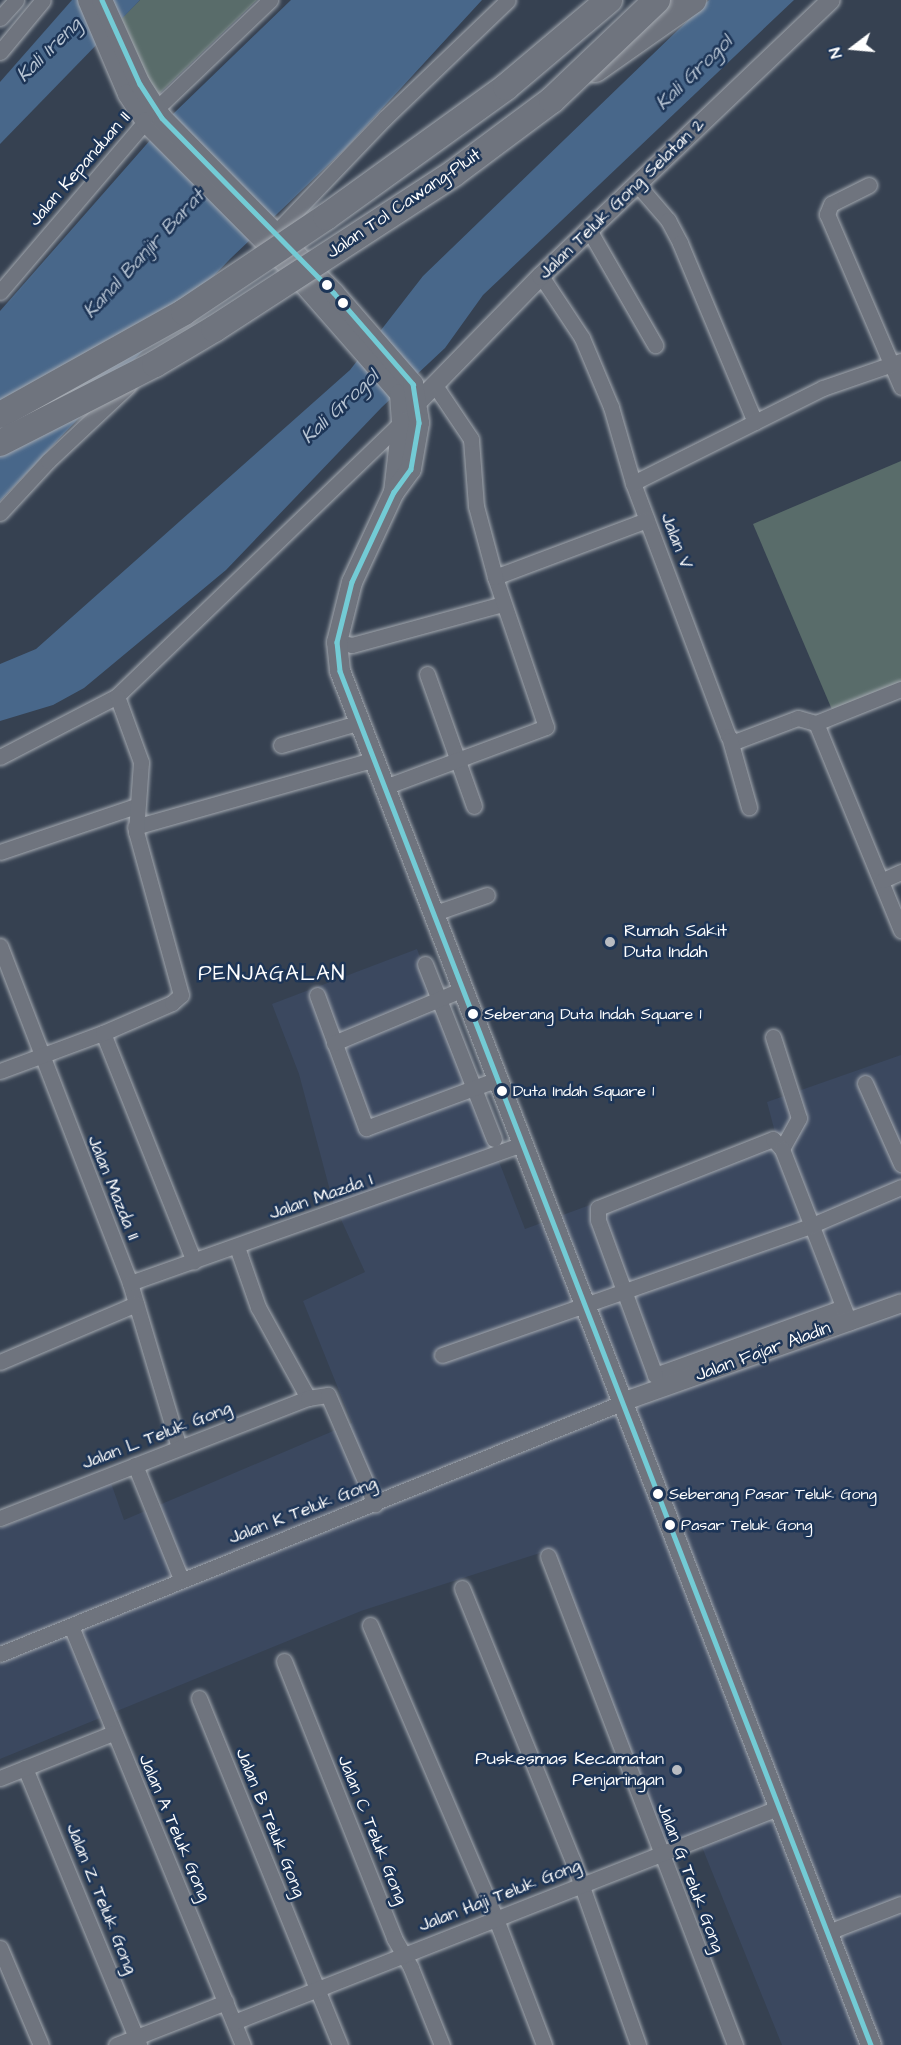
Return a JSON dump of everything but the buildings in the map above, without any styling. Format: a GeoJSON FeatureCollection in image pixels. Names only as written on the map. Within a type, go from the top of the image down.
{"type":"FeatureCollection","features":[{"type":"Feature","properties":{"kind":"highway","name":"Jalan Tol Cawang–Pluit"},"geometry":{"type":"LineString","coordinates":[[0,415],[184,312],[326,217],[506,87],[609,0]]}},
{"type":"Feature","properties":{"kind":"highway","name":"Jalan Tol Cawang–Pluit"},"geometry":{"type":"LineString","coordinates":[[0,443],[154,364],[267,296],[454,173],[552,100],[657,0]]}},
{"type":"Feature","properties":{"kind":"highway"},"geometry":{"type":"LineString","coordinates":[[552,100],[693,0]]}},
{"type":"Feature","properties":{"kind":"main road"},"geometry":{"type":"LineString","coordinates":[[88,0],[110,35]]}},
{"type":"Feature","properties":{"kind":"main road"},"geometry":{"type":"LineString","coordinates":[[102,0],[128,94],[268,231],[410,393],[419,423],[411,469],[394,492],[352,582],[337,642],[340,671],[382,788],[498,1078],[871,2045]]}},
{"type":"Feature","properties":{"kind":"main road"},"geometry":{"type":"LineString","coordinates":[[394,492],[402,425],[410,393]]}},
{"type":"Feature","properties":{"kind":"street"},"geometry":{"type":"LineString","coordinates":[[0,18],[16,0]]}},
{"type":"Feature","properties":{"kind":"street"},"geometry":{"type":"LineString","coordinates":[[0,52],[43,0]]}},
{"type":"Feature","properties":{"kind":"street","name":"Jalan Kepanduan II"},"geometry":{"type":"LineString","coordinates":[[0,292],[155,120],[270,0]]}},
{"type":"Feature","properties":{"kind":"street"},"geometry":{"type":"LineString","coordinates":[[268,231],[508,0]]}},
{"type":"Feature","properties":{"kind":"street","name":"Jalan Teluk Gong Selatan 2"},"geometry":{"type":"LineString","coordinates":[[410,393],[434,384],[541,276],[831,0]]}},
{"type":"Feature","properties":{"kind":"street"},"geometry":{"type":"LineString","coordinates":[[638,184],[668,220],[680,243],[755,422]]}},
{"type":"Feature","properties":{"kind":"street"},"geometry":{"type":"LineString","coordinates":[[868,185],[831,204],[827,214],[897,362],[901,387]]}},
{"type":"Feature","properties":{"kind":"street"},"geometry":{"type":"LineString","coordinates":[[589,230],[655,345]]}},
{"type":"Feature","properties":{"kind":"street"},"geometry":{"type":"LineString","coordinates":[[0,513],[48,461],[179,339],[195,334],[292,260]]}},
{"type":"Feature","properties":{"kind":"street","name":"Jalan V"},"geometry":{"type":"LineString","coordinates":[[541,276],[582,338],[611,407],[633,483],[730,740],[749,807]]}},
{"type":"Feature","properties":{"kind":"street"},"geometry":{"type":"LineString","coordinates":[[633,483],[823,388],[897,362]]}},
{"type":"Feature","properties":{"kind":"street"},"geometry":{"type":"LineString","coordinates":[[382,788],[546,728],[503,604],[476,506],[471,439],[434,384]]}},
{"type":"Feature","properties":{"kind":"street"},"geometry":{"type":"LineString","coordinates":[[0,757],[117,696],[402,425]]}},
{"type":"Feature","properties":{"kind":"street"},"geometry":{"type":"LineString","coordinates":[[495,577],[647,520]]}},
{"type":"Feature","properties":{"kind":"street"},"geometry":{"type":"LineString","coordinates":[[337,642],[352,645],[503,604]]}},
{"type":"Feature","properties":{"kind":"street"},"geometry":{"type":"LineString","coordinates":[[427,674],[474,806]]}},
{"type":"Feature","properties":{"kind":"street"},"geometry":{"type":"LineString","coordinates":[[730,740],[798,718],[816,723],[901,689]]}},
{"type":"Feature","properties":{"kind":"street"},"geometry":{"type":"LineString","coordinates":[[0,1071],[103,1033],[172,1003],[181,995],[135,827],[141,762],[117,696]]}},
{"type":"Feature","properties":{"kind":"street"},"geometry":{"type":"LineString","coordinates":[[281,745],[357,723]]}},
{"type":"Feature","properties":{"kind":"street"},"geometry":{"type":"LineString","coordinates":[[816,723],[883,880],[901,930]]}},
{"type":"Feature","properties":{"kind":"street"},"geometry":{"type":"LineString","coordinates":[[135,827],[372,760]]}},
{"type":"Feature","properties":{"kind":"street"},"geometry":{"type":"LineString","coordinates":[[0,852],[136,806]]}},
{"type":"Feature","properties":{"kind":"street"},"geometry":{"type":"LineString","coordinates":[[883,880],[901,872]]}},
{"type":"Feature","properties":{"kind":"street"},"geometry":{"type":"LineString","coordinates":[[432,914],[487,895]]}},
{"type":"Feature","properties":{"kind":"street","name":"Jalan Mazda II"},"geometry":{"type":"LineString","coordinates":[[0,946],[2,962],[130,1283],[180,1448]]}},
{"type":"Feature","properties":{"kind":"street"},"geometry":{"type":"LineString","coordinates":[[425,964],[494,1140]]}},
{"type":"Feature","properties":{"kind":"street"},"geometry":{"type":"LineString","coordinates":[[334,1042],[462,989]]}},
{"type":"Feature","properties":{"kind":"street"},"geometry":{"type":"LineString","coordinates":[[317,995],[366,1128],[498,1078]]}},
{"type":"Feature","properties":{"kind":"street"},"geometry":{"type":"LineString","coordinates":[[103,1033],[194,1262]]}},
{"type":"Feature","properties":{"kind":"street"},"geometry":{"type":"LineString","coordinates":[[773,1037],[799,1118],[782,1149]]}},
{"type":"Feature","properties":{"kind":"street"},"geometry":{"type":"LineString","coordinates":[[865,1083],[901,1164]]}},
{"type":"Feature","properties":{"kind":"street"},"geometry":{"type":"LineString","coordinates":[[771,1139],[782,1149],[846,1314],[655,1375],[626,1290],[598,1220],[598,1208],[771,1139]]}},
{"type":"Feature","properties":{"kind":"street","name":"Jalan Mazda I"},"geometry":{"type":"LineString","coordinates":[[130,1283],[523,1144]]}},
{"type":"Feature","properties":{"kind":"street"},"geometry":{"type":"LineString","coordinates":[[442,1355],[810,1226],[901,1187]]}},
{"type":"Feature","properties":{"kind":"street"},"geometry":{"type":"LineString","coordinates":[[237,1247],[258,1306],[308,1398]]}},
{"type":"Feature","properties":{"kind":"street","name":"Jalan Fajar Aladin"},"geometry":{"type":"LineString","coordinates":[[622,1402],[846,1314],[901,1303]]}},
{"type":"Feature","properties":{"kind":"street"},"geometry":{"type":"LineString","coordinates":[[0,1362],[136,1304]]}},
{"type":"Feature","properties":{"kind":"street","name":"Jalan L Teluk Gong"},"geometry":{"type":"LineString","coordinates":[[0,1518],[308,1398],[328,1395],[375,1504]]}},
{"type":"Feature","properties":{"kind":"street","name":"Jalan K Teluk Gong"},"geometry":{"type":"LineString","coordinates":[[0,1654],[622,1402]]}},
{"type":"Feature","properties":{"kind":"street"},"geometry":{"type":"LineString","coordinates":[[135,1465],[181,1579]]}},
{"type":"Feature","properties":{"kind":"street","name":"Jalan G Teluk Gong"},"geometry":{"type":"LineString","coordinates":[[548,1556],[659,1855],[735,2045]]}},
{"type":"Feature","properties":{"kind":"street"},"geometry":{"type":"LineString","coordinates":[[462,1588],[581,1885],[638,2045]]}},
{"type":"Feature","properties":{"kind":"street"},"geometry":{"type":"LineString","coordinates":[[370,1625],[496,1919],[544,2045]]}},
{"type":"Feature","properties":{"kind":"street","name":"Jalan A Teluk Gong"},"geometry":{"type":"LineString","coordinates":[[71,1626],[243,2045]]}},
{"type":"Feature","properties":{"kind":"street","name":"Jalan C Teluk Gong"},"geometry":{"type":"LineString","coordinates":[[284,1661],[402,1956],[411,1968],[442,2045]]}},
{"type":"Feature","properties":{"kind":"street","name":"Jalan B Teluk Gong"},"geometry":{"type":"LineString","coordinates":[[199,1698],[340,2045]]}},
{"type":"Feature","properties":{"kind":"street"},"geometry":{"type":"LineString","coordinates":[[0,1778],[113,1733]]}},
{"type":"Feature","properties":{"kind":"street","name":"Jalan Z Teluk Gong"},"geometry":{"type":"LineString","coordinates":[[25,1768],[138,2041]]}},
{"type":"Feature","properties":{"kind":"street","name":"Jalan Haji Teluk Gong"},"geometry":{"type":"LineString","coordinates":[[234,2022],[780,1807]]}},
{"type":"Feature","properties":{"kind":"street"},"geometry":{"type":"LineString","coordinates":[[828,1932],[901,1904]]}},
{"type":"Feature","properties":{"kind":"street"},"geometry":{"type":"LineString","coordinates":[[0,1948],[41,2045]]}},
{"type":"Feature","properties":{"kind":"street"},"geometry":{"type":"LineString","coordinates":[[116,2045],[138,2041],[226,2002]]}},
{"type":"Feature","properties":{"kind":"shaded area"},"geometry":{"type":"Polygon","coordinates":[[[140,0],[257,0],[158,95],[117,23],[140,0]]]}},
{"type":"Feature","properties":{"kind":"shaded area"},"geometry":{"type":"Polygon","coordinates":[[[901,461],[901,683],[833,712],[753,524],[901,461]]]}},
{"type":"Feature","properties":{"kind":"shaded area"},"geometry":{"type":"Polygon","coordinates":[[[417,949],[525,1229],[776,1136],[767,1102],[901,1055],[901,2045],[782,2045],[700,1842],[664,1861],[540,1553],[361,1611],[0,1759],[0,1528],[111,1483],[124,1520],[352,1423],[303,1301],[365,1272],[333,1202],[299,1074],[272,1004],[417,949]]]}},
{"type":"Feature","properties":{"kind":"water","name":"Kali Ireng"},"geometry":{"type":"Polygon","coordinates":[[[72,0],[140,0],[0,144],[0,82],[72,0]]]}},
{"type":"Feature","properties":{"kind":"water","name":"Kanal Banjir Barat"},"geometry":{"type":"Polygon","coordinates":[[[291,0],[482,0],[345,149],[230,259],[0,501],[0,311],[174,113],[291,0]]]}},
{"type":"Feature","properties":{"kind":"water","name":"Kali Grogol"},"geometry":{"type":"Polygon","coordinates":[[[709,0],[794,0],[483,295],[445,348],[382,407],[226,570],[84,688],[53,705],[0,721],[0,664],[36,649],[350,370],[423,276],[709,0]]]}},
{"type":"Feature","properties":{"kind":"transit line"},"geometry":{"type":"LineString","coordinates":[[102,0],[140,84],[162,118],[334,293],[413,384],[419,423],[411,469],[394,492],[352,582],[337,642],[340,671],[871,2045]]}},
{"type":"Feature","properties":{"kind":"place","name":"Rumah Sakit Duta Indah"},"geometry":{"type":"Point","coordinates":[610,942]}},
{"type":"Feature","properties":{"kind":"place","name":"Seberang Duta Indah Square 1"},"geometry":{"type":"Point","coordinates":[473,1014]}},
{"type":"Feature","properties":{"kind":"place","name":"Duta Indah Square 1"},"geometry":{"type":"Point","coordinates":[502,1091]}},
{"type":"Feature","properties":{"kind":"place","name":"Seberang Pasar Teluk Gong"},"geometry":{"type":"Point","coordinates":[658,1494]}},
{"type":"Feature","properties":{"kind":"place","name":"Pasar Teluk Gong"},"geometry":{"type":"Point","coordinates":[670,1525]}},
{"type":"Feature","properties":{"kind":"place","name":"Puskesmas Kecamatan Penjaringan"},"geometry":{"type":"Point","coordinates":[677,1770]}},
{"type":"Feature","properties":{"kind":"district","name":"PENJAGALAN"},"geometry":{"type":"Point","coordinates":[272,974]}}]}
